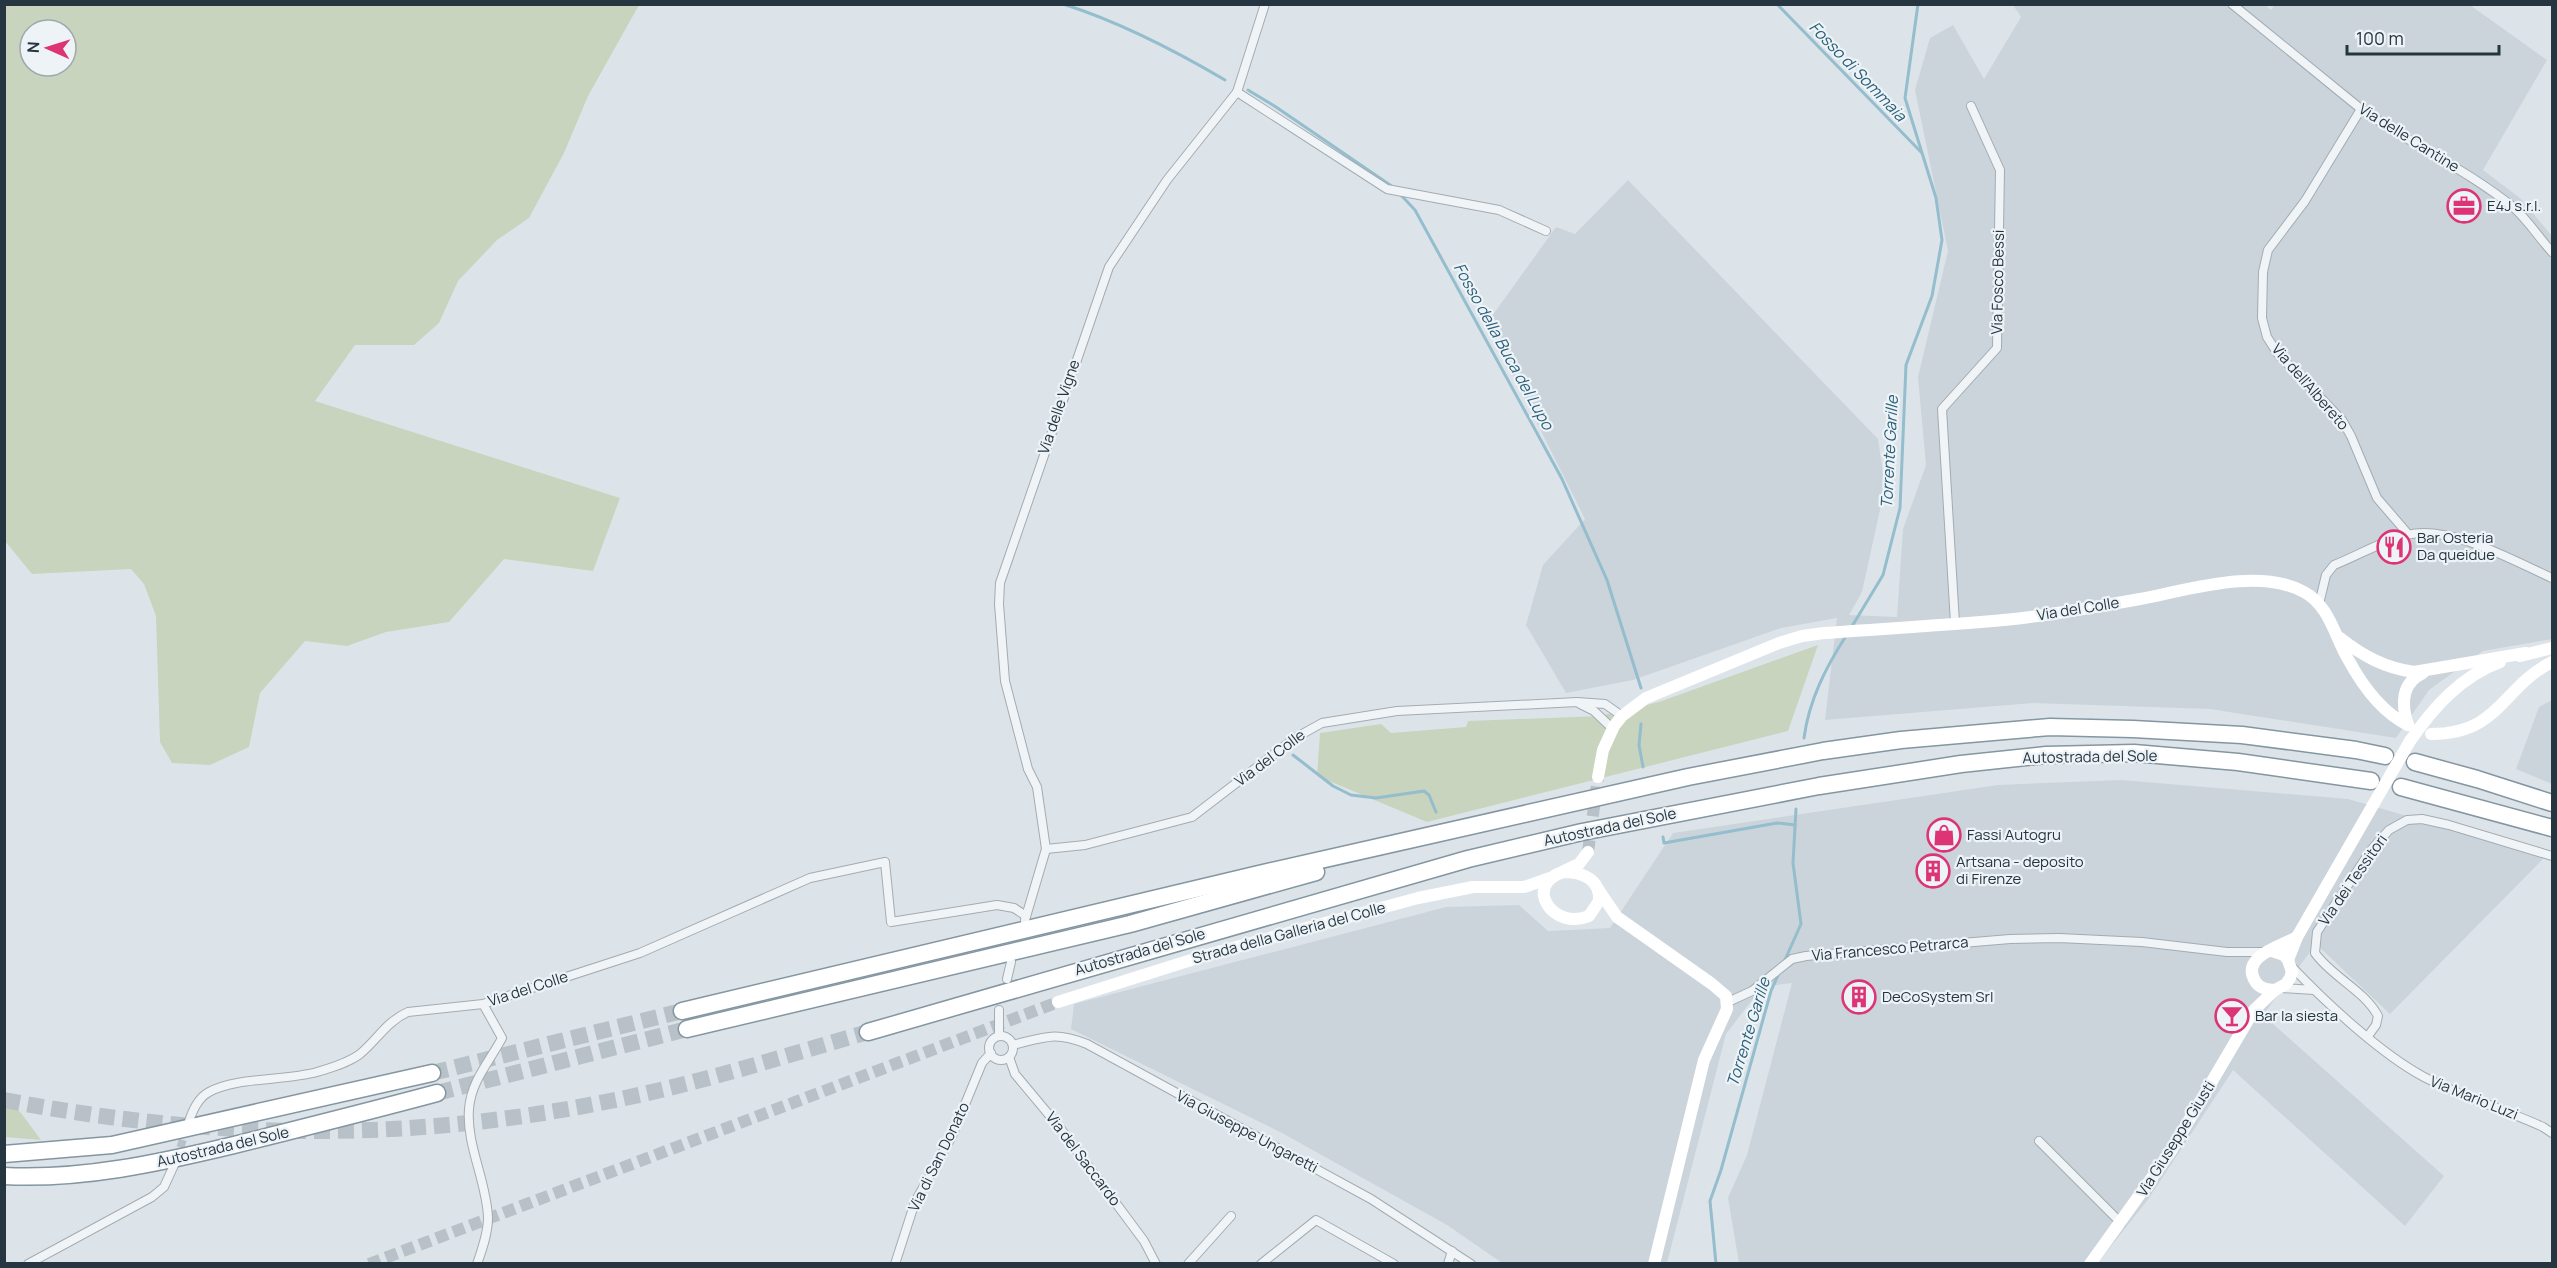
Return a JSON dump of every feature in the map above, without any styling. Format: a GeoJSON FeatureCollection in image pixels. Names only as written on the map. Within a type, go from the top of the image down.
{"type":"FeatureCollection","features":[{"type":"Feature","properties":{"kind":"highway","name":"Autostrada del Sole"},"geometry":{"type":"LineString","coordinates":[[682,1011],[1251,876],[1770,760],[1823,751],[1901,740],[2050,727],[2242,735],[2385,756]]}},
{"type":"Feature","properties":{"kind":"highway","name":"Autostrada del Sole"},"geometry":{"type":"LineString","coordinates":[[868,1032],[1468,859],[1582,832],[1775,793],[1971,763],[2046,755],[2134,753],[2238,762],[2371,782]]}},
{"type":"Feature","properties":{"kind":"highway"},"geometry":{"type":"LineString","coordinates":[[2415,762],[2553,803]]}},
{"type":"Feature","properties":{"kind":"highway"},"geometry":{"type":"LineString","coordinates":[[2401,787],[2553,828]]}},
{"type":"Feature","properties":{"kind":"highway","name":"Autostrada del Sole"},"geometry":{"type":"LineString","coordinates":[[687,1029],[1130,924],[1498,820]]}},
{"type":"Feature","properties":{"kind":"highway","name":"Autostrada del Sole"},"geometry":{"type":"LineString","coordinates":[[4,1154],[112,1145],[432,1073]]}},
{"type":"Feature","properties":{"kind":"highway","name":"Autostrada del Sole"},"geometry":{"type":"LineString","coordinates":[[4,1176],[82,1174],[147,1165],[437,1093]]}},
{"type":"Feature","properties":{"kind":"main road","name":"Via del Colle"},"geometry":{"type":"LineString","coordinates":[[1622,717],[1646,698],[1658,693],[1779,643],[1824,633],[2064,613],[2235,582],[2260,581],[2293,586],[2314,598],[2319,604]]}},
{"type":"Feature","properties":{"kind":"main road"},"geometry":{"type":"LineString","coordinates":[[2319,604],[2348,659],[2378,703],[2387,713],[2408,725],[2404,713],[2404,693],[2414,677],[2427,671]]}},
{"type":"Feature","properties":{"kind":"main road"},"geometry":{"type":"LineString","coordinates":[[2338,637],[2355,650],[2386,666],[2414,672],[2550,649]]}},
{"type":"Feature","properties":{"kind":"main road","name":"Via Giuseppe Giusti"},"geometry":{"type":"LineString","coordinates":[[2090,1263],[2171,1151],[2254,1010],[2290,978],[2290,963],[2297,937],[2410,741],[2448,694],[2472,676],[2494,664],[2526,653]]}},
{"type":"Feature","properties":{"kind":"main road"},"geometry":{"type":"LineString","coordinates":[[2431,734],[2461,731],[2485,721],[2538,671],[2553,662]]}},
{"type":"Feature","properties":{"kind":"main road"},"geometry":{"type":"LineString","coordinates":[[1598,777],[1603,750],[1613,729],[1622,717]]}},
{"type":"Feature","properties":{"kind":"main road"},"geometry":{"type":"LineString","coordinates":[[1546,903],[1544,890],[1550,878],[1579,864],[1588,852],[1599,901],[1589,916]]}},
{"type":"Feature","properties":{"kind":"main road"},"geometry":{"type":"LineString","coordinates":[[1563,872],[1580,874],[1595,884],[1617,917],[1712,984],[1726,996],[1728,1002],[1725,1015],[1704,1060],[1654,1263]]}},
{"type":"Feature","properties":{"kind":"main road","name":"Strada della Galleria del Colle"},"geometry":{"type":"LineString","coordinates":[[1058,1002],[1207,955],[1418,898],[1473,887],[1524,887],[1550,878]]}},
{"type":"Feature","properties":{"kind":"main road"},"geometry":{"type":"LineString","coordinates":[[1524,887],[1546,903],[1554,914],[1560,916],[1576,919],[1589,916],[1617,917]]}},
{"type":"Feature","properties":{"kind":"main road"},"geometry":{"type":"LineString","coordinates":[[2269,951],[2297,937]]}},
{"type":"Feature","properties":{"kind":"main road"},"geometry":{"type":"LineString","coordinates":[[2269,951],[2284,955],[2290,963]]}},
{"type":"Feature","properties":{"kind":"main road","name":"Via Giuseppe Giusti"},"geometry":{"type":"LineString","coordinates":[[2254,1010],[2257,984],[2252,972],[2253,966],[2260,955],[2269,951]]}},
{"type":"Feature","properties":{"kind":"main road"},"geometry":{"type":"LineString","coordinates":[[2257,984],[2268,990],[2278,989]]}},
{"type":"Feature","properties":{"kind":"street","name":"Via delle Vigne"},"geometry":{"type":"LineString","coordinates":[[1046,849],[1037,787],[1028,769],[1005,681],[999,604],[1000,583],[1109,267],[1167,180],[1237,92],[1266,4]]}},
{"type":"Feature","properties":{"kind":"street","name":"Via delle Cantine"},"geometry":{"type":"LineString","coordinates":[[2232,4],[2361,109],[2382,124],[2472,177],[2506,202],[2553,252]]}},
{"type":"Feature","properties":{"kind":"street"},"geometry":{"type":"LineString","coordinates":[[1237,92],[1387,189],[1499,210],[1546,231]]}},
{"type":"Feature","properties":{"kind":"street","name":"Via Fosco Bessi"},"geometry":{"type":"LineString","coordinates":[[1955,623],[1942,410],[1997,348],[2000,170],[1971,106]]}},
{"type":"Feature","properties":{"kind":"street","name":"Via dell'Albereto"},"geometry":{"type":"LineString","coordinates":[[2361,109],[2305,201],[2268,250],[2263,272],[2262,318],[2267,336],[2278,354],[2342,420],[2377,498],[2408,534]]}},
{"type":"Feature","properties":{"kind":"street"},"geometry":{"type":"LineString","coordinates":[[2319,604],[2326,575],[2334,565],[2408,534],[2431,533],[2458,539],[2553,578]]}},
{"type":"Feature","properties":{"kind":"street"},"geometry":{"type":"LineString","coordinates":[[1577,702],[1594,711],[1613,729]]}},
{"type":"Feature","properties":{"kind":"street","name":"Via del Colle"},"geometry":{"type":"LineString","coordinates":[[189,1121],[199,1101],[208,1093],[238,1083],[297,1076],[336,1066],[359,1055],[398,1016],[408,1012],[483,1004],[640,953],[810,878],[885,862],[891,922],[997,905],[1014,908],[1026,918],[1046,849],[1085,844],[1192,817],[1295,738],[1322,723],[1397,711],[1577,702],[1605,704],[1622,717]]}},
{"type":"Feature","properties":{"kind":"street","name":"Via dei Tessitori"},"geometry":{"type":"LineString","coordinates":[[2368,1036],[2376,1025],[2378,1016],[2372,1005],[2323,964],[2315,953],[2317,932],[2379,838],[2399,824],[2422,819],[2553,856]]}},
{"type":"Feature","properties":{"kind":"street","name":"Via Francesco Petrarca"},"geometry":{"type":"LineString","coordinates":[[1728,1002],[1752,991],[1792,959],[1806,956],[2010,939],[2059,938],[2142,942],[2220,952],[2269,951]]}},
{"type":"Feature","properties":{"kind":"street"},"geometry":{"type":"LineString","coordinates":[[1006,979],[1011,962]]}},
{"type":"Feature","properties":{"kind":"street","name":"Via Mario Luzi"},"geometry":{"type":"LineString","coordinates":[[2290,963],[2314,990],[2396,1059],[2452,1090],[2553,1133]]}},
{"type":"Feature","properties":{"kind":"street"},"geometry":{"type":"LineString","coordinates":[[2278,989],[2314,990]]}},
{"type":"Feature","properties":{"kind":"street"},"geometry":{"type":"LineString","coordinates":[[477,1263],[488,1219],[470,1128],[469,1109],[480,1072],[502,1038],[483,1004]]}},
{"type":"Feature","properties":{"kind":"street"},"geometry":{"type":"LineString","coordinates":[[999,1010],[999,1036],[990,1044],[991,1053],[999,1060],[1009,1057],[1013,1052],[1013,1045],[1009,1039],[999,1036]]}},
{"type":"Feature","properties":{"kind":"street","name":"Via Giuseppe Ungaretti"},"geometry":{"type":"LineString","coordinates":[[1013,1045],[1054,1035],[1069,1037],[1087,1044],[1371,1199],[1472,1263]]}},
{"type":"Feature","properties":{"kind":"street","name":"Via di San Donato"},"geometry":{"type":"LineString","coordinates":[[895,1263],[915,1202],[952,1136],[982,1063],[991,1053]]}},
{"type":"Feature","properties":{"kind":"street","name":"Via del Saccardo"},"geometry":{"type":"LineString","coordinates":[[1009,1057],[1015,1074],[1060,1128],[1144,1241],[1156,1263]]}},
{"type":"Feature","properties":{"kind":"street"},"geometry":{"type":"LineString","coordinates":[[2039,1141],[2121,1223]]}},
{"type":"Feature","properties":{"kind":"street"},"geometry":{"type":"LineString","coordinates":[[28,1263],[152,1197],[164,1187],[176,1163]]}},
{"type":"Feature","properties":{"kind":"street"},"geometry":{"type":"LineString","coordinates":[[1188,1263],[1231,1216]]}},
{"type":"Feature","properties":{"kind":"street"},"geometry":{"type":"LineString","coordinates":[[1261,1263],[1316,1220],[1394,1263]]}},
{"type":"Feature","properties":{"kind":"street"},"geometry":{"type":"LineString","coordinates":[[1448,1263],[1452,1251]]}},
{"type":"Feature","properties":{"kind":"shaded area"},"geometry":{"type":"Polygon","coordinates":[[[2264,4],[2271,10],[2275,4],[2470,5],[2547,60],[2483,170],[2521,199],[2552,236],[2552,639],[2483,651],[2429,690],[2396,738],[2210,709],[2033,703],[1825,720],[1837,618],[1781,628],[1633,680],[1566,693],[1526,625],[1543,565],[1585,519],[1487,323],[1556,227],[1575,234],[1628,180],[1878,439],[1885,487],[1862,592],[1849,615],[1897,617],[1903,529],[1926,465],[1918,377],[1948,251],[1915,90],[1930,38],[1953,25],[1984,79],[2021,17],[2013,5],[2264,4]]]}},
{"type":"Feature","properties":{"kind":"shaded area"},"geometry":{"type":"Polygon","coordinates":[[[2552,700],[2552,784],[2516,769],[2539,707],[2552,700]]]}},
{"type":"Feature","properties":{"kind":"shaded area"},"geometry":{"type":"Polygon","coordinates":[[[2121,780],[2348,799],[2546,856],[2390,1014],[2316,944],[2263,1015],[2444,1176],[2405,1226],[2233,1070],[2149,1198],[2098,1263],[1739,1263],[1728,1198],[1747,1155],[1792,983],[1762,987],[1726,1034],[1667,1263],[1502,1263],[1447,1225],[1282,1133],[1071,1029],[1074,1004],[1446,907],[1519,905],[1548,931],[1610,928],[1673,833],[1998,785],[2121,780]]]}},
{"type":"Feature","properties":{"kind":"green space"},"geometry":{"type":"Polygon","coordinates":[[[4,5],[639,5],[588,96],[564,153],[529,218],[497,240],[458,281],[439,323],[414,345],[355,345],[315,401],[620,498],[593,571],[504,559],[449,622],[386,632],[347,646],[305,641],[260,693],[249,747],[210,765],[172,763],[160,742],[156,616],[144,584],[131,569],[32,574],[5,541],[4,5]]]}},
{"type":"Feature","properties":{"kind":"green space"},"geometry":{"type":"Polygon","coordinates":[[[1818,645],[1788,731],[1427,822],[1317,776],[1320,733],[1381,724],[1391,733],[1466,727],[1468,721],[1600,716],[1659,702],[1818,645]]]}},
{"type":"Feature","properties":{"kind":"green space"},"geometry":{"type":"Polygon","coordinates":[[[4,1097],[21,1113],[41,1140],[5,1137],[4,1097]]]}},
{"type":"Feature","properties":{"kind":"waterway","name":"Fosso della Buca del Lupo"},"geometry":{"type":"LineString","coordinates":[[1063,4],[1105,19],[1146,38],[1225,80]]}},
{"type":"Feature","properties":{"kind":"waterway","name":"Fosso di Sommaia"},"geometry":{"type":"LineString","coordinates":[[1777,4],[1921,152]]}},
{"type":"Feature","properties":{"kind":"waterway","name":"Torrente Garille"},"geometry":{"type":"LineString","coordinates":[[1851,628],[1883,575],[1900,508],[1906,365],[1932,296],[1942,240],[1936,198],[1905,98],[1918,4]]}},
{"type":"Feature","properties":{"kind":"waterway","name":"Fosso della Buca del Lupo"},"geometry":{"type":"LineString","coordinates":[[1248,90],[1393,187]]}},
{"type":"Feature","properties":{"kind":"waterway","name":"Fosso della Buca del Lupo"},"geometry":{"type":"LineString","coordinates":[[1400,194],[1415,210],[1562,479],[1607,580],[1641,688]]}},
{"type":"Feature","properties":{"kind":"waterway","name":"Torrente Garille"},"geometry":{"type":"LineString","coordinates":[[1804,738],[1806,724],[1819,684],[1846,636]]}},
{"type":"Feature","properties":{"kind":"waterway","name":"Fosso della Buca del Lupo"},"geometry":{"type":"LineString","coordinates":[[1641,724],[1639,745],[1643,767]]}},
{"type":"Feature","properties":{"kind":"waterway"},"geometry":{"type":"LineString","coordinates":[[1293,755],[1333,786],[1351,795],[1376,798],[1424,791],[1429,795],[1436,812]]}},
{"type":"Feature","properties":{"kind":"waterway","name":"Torrente Garille"},"geometry":{"type":"LineString","coordinates":[[1784,962],[1801,924],[1793,863],[1796,809]]}},
{"type":"Feature","properties":{"kind":"waterway","name":"Fosso della Buca del Lupo"},"geometry":{"type":"LineString","coordinates":[[1663,837],[1664,843],[1777,823],[1795,825]]}},
{"type":"Feature","properties":{"kind":"waterway","name":"Torrente Garille"},"geometry":{"type":"LineString","coordinates":[[1716,1264],[1710,1201],[1721,1170],[1771,991],[1779,973]]}},
{"type":"Feature","properties":{"kind":"tunnel"},"geometry":{"type":"LineString","coordinates":[[1588,852],[1598,777]]}},
{"type":"Feature","properties":{"kind":"tunnel"},"geometry":{"type":"LineString","coordinates":[[369,1264],[1058,1002]]}},
{"type":"Feature","properties":{"kind":"tunnel"},"geometry":{"type":"LineString","coordinates":[[432,1073],[682,1011]]}},
{"type":"Feature","properties":{"kind":"tunnel"},"geometry":{"type":"LineString","coordinates":[[437,1093],[687,1029]]}},
{"type":"Feature","properties":{"kind":"tunnel"},"geometry":{"type":"LineString","coordinates":[[4,1100],[156,1123],[230,1129],[379,1130],[528,1115],[605,1102],[737,1070],[868,1032]]}},
{"type":"Feature","properties":{"kind":"tunnel"},"geometry":{"type":"LineString","coordinates":[[177,1159],[186,1129]]}},
{"type":"Feature","properties":{"kind":"place","name":"E4J s.r.l."},"geometry":{"type":"Point","coordinates":[2464,206]}},
{"type":"Feature","properties":{"kind":"place","name":"Bar Osteria Da queidue"},"geometry":{"type":"Point","coordinates":[2394,547]}},
{"type":"Feature","properties":{"kind":"place","name":"Fassi Autogru"},"geometry":{"type":"Point","coordinates":[1944,835]}},
{"type":"Feature","properties":{"kind":"place","name":"Artsana - deposito di Firenze"},"geometry":{"type":"Point","coordinates":[1933,871]}},
{"type":"Feature","properties":{"kind":"place","name":"DeCoSystem Srl"},"geometry":{"type":"Point","coordinates":[1859,997]}},
{"type":"Feature","properties":{"kind":"place","name":"Bar la siesta"},"geometry":{"type":"Point","coordinates":[2232,1016]}}]}
